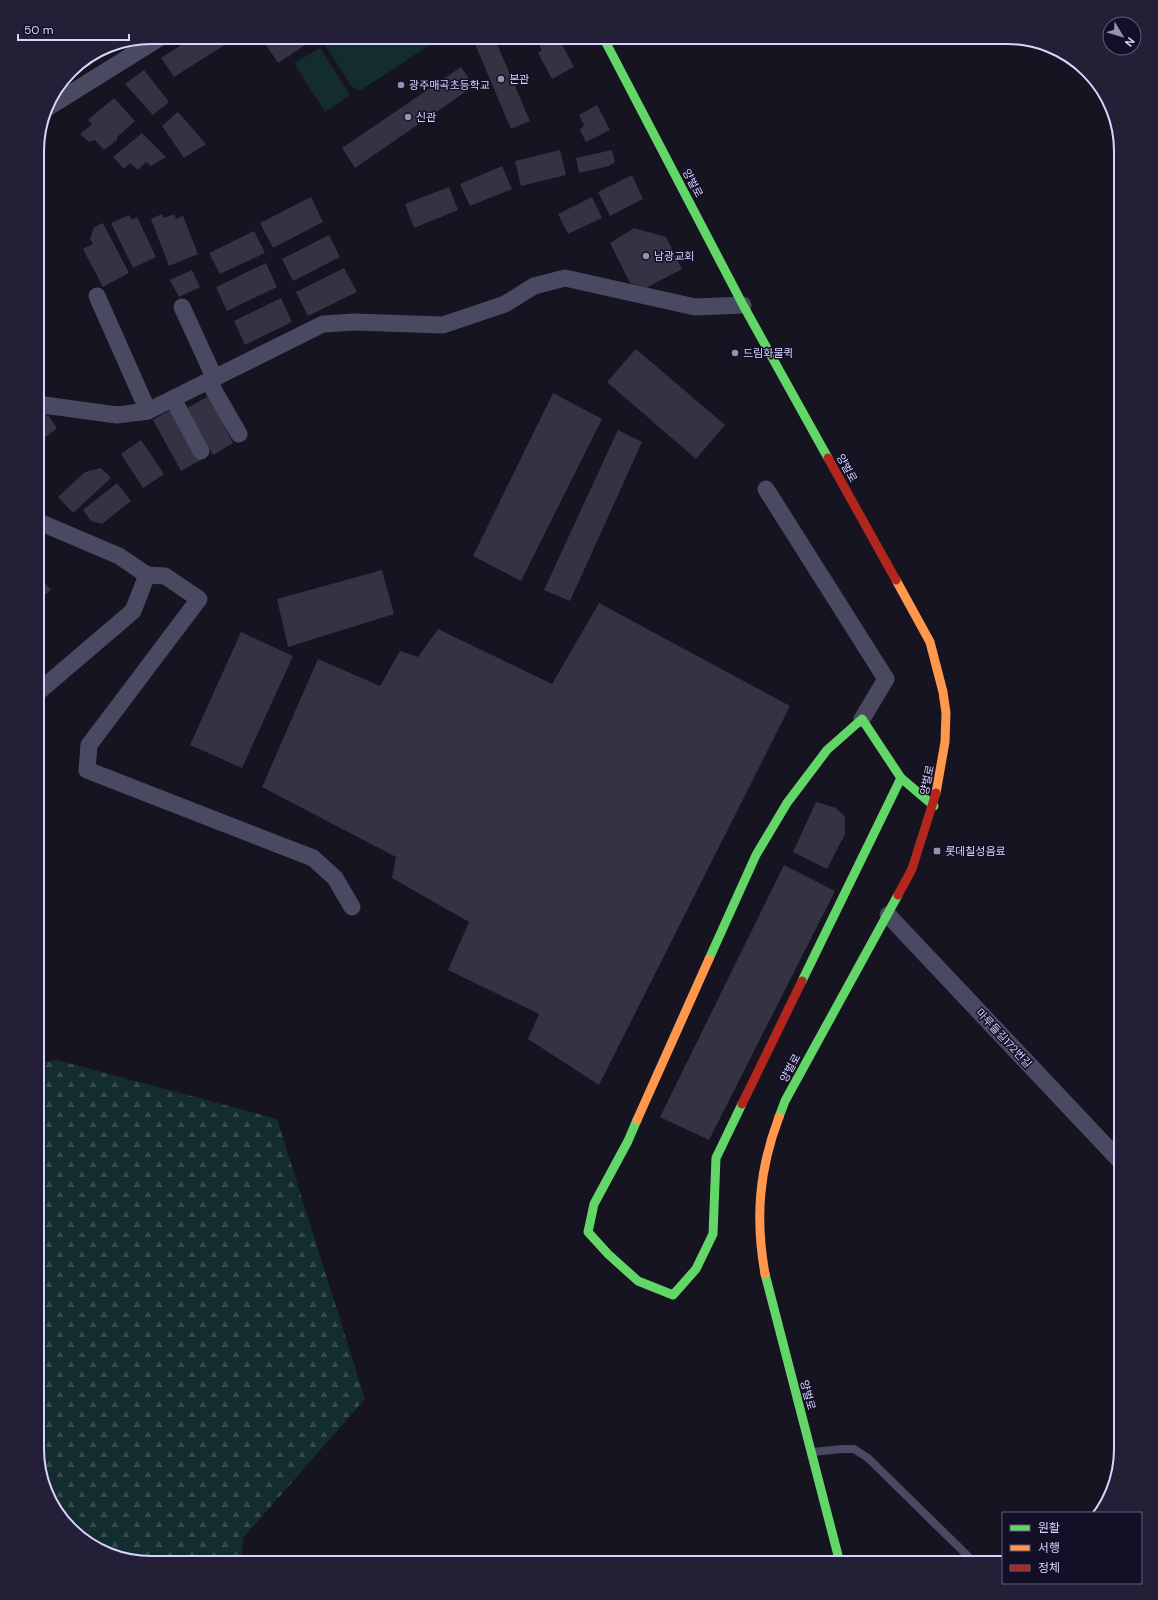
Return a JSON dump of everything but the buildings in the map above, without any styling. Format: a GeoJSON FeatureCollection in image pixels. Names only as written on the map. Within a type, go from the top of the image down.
{"type":"FeatureCollection","features":[{"type":"Feature","properties":{"kind":"street"},"geometry":{"type":"LineString","coordinates":[[56,103],[150,44]]}},
{"type":"Feature","properties":{"kind":"street","name":"양벌로"},"geometry":{"type":"LineString","coordinates":[[607,44],[743,305],[930,642],[942,684],[946,722],[944,755],[934,806],[912,868],[888,915],[785,1101],[774,1129],[761,1178],[758,1225],[761,1253],[775,1317],[838,1556]]}},
{"type":"Feature","properties":{"kind":"street"},"geometry":{"type":"LineString","coordinates":[[44,405],[117,415],[148,411],[212,381],[323,324],[354,322],[443,325],[504,304],[534,286],[565,278],[695,307],[743,305]]}},
{"type":"Feature","properties":{"kind":"street"},"geometry":{"type":"LineString","coordinates":[[97,296],[148,411]]}},
{"type":"Feature","properties":{"kind":"street"},"geometry":{"type":"LineString","coordinates":[[182,307],[212,381],[239,434]]}},
{"type":"Feature","properties":{"kind":"street"},"geometry":{"type":"LineString","coordinates":[[173,399],[201,451]]}},
{"type":"Feature","properties":{"kind":"street"},"geometry":{"type":"LineString","coordinates":[[766,489],[886,679],[862,719],[826,750],[787,803],[756,855],[628,1141],[594,1204],[588,1232],[608,1254],[638,1281],[673,1295],[696,1269],[713,1234],[716,1158],[901,778]]}},
{"type":"Feature","properties":{"kind":"street"},"geometry":{"type":"LineString","coordinates":[[44,524],[119,556],[147,575],[165,576],[199,599],[89,745],[87,770],[313,858],[335,878],[352,908]]}},
{"type":"Feature","properties":{"kind":"street"},"geometry":{"type":"LineString","coordinates":[[44,687],[133,611],[147,575]]}},
{"type":"Feature","properties":{"kind":"street"},"geometry":{"type":"LineString","coordinates":[[862,719],[901,778],[934,806]]}},
{"type":"Feature","properties":{"kind":"street","name":"마루들길172번길"},"geometry":{"type":"LineString","coordinates":[[888,915],[1114,1155]]}},
{"type":"Feature","properties":{"kind":"lane"},"geometry":{"type":"LineString","coordinates":[[811,1452],[854,1449],[868,1458],[968,1556]]}},
{"type":"Feature","properties":{"kind":"green space"},"geometry":{"type":"Polygon","coordinates":[[[324,44],[431,44],[361,90],[352,87],[324,44]]]}},
{"type":"Feature","properties":{"kind":"green space"},"geometry":{"type":"Polygon","coordinates":[[[320,48],[350,95],[325,112],[294,63],[320,48]]]}},
{"type":"Feature","properties":{"kind":"green space"},"geometry":{"type":"Polygon","coordinates":[[[57,1060],[277,1119],[365,1399],[243,1538],[242,1556],[144,1556],[117,1550],[92,1538],[75,1525],[58,1502],[52,1490],[45,1463],[44,1449],[44,1062],[57,1060]]]}},
{"type":"Feature","properties":{"kind":"traffic: fast"},"geometry":{"type":"LineString","coordinates":[[607,44],[743,305],[828,458]]}},
{"type":"Feature","properties":{"kind":"traffic: fast"},"geometry":{"type":"LineString","coordinates":[[709,959],[756,855],[787,803],[827,750],[862,719],[901,778]]}},
{"type":"Feature","properties":{"kind":"traffic: fast"},"geometry":{"type":"LineString","coordinates":[[802,981],[901,778],[934,806]]}},
{"type":"Feature","properties":{"kind":"traffic: fast"},"geometry":{"type":"LineString","coordinates":[[779,1117],[785,1101],[898,895]]}},
{"type":"Feature","properties":{"kind":"traffic: fast"},"geometry":{"type":"LineString","coordinates":[[637,1120],[628,1141],[594,1204],[588,1232],[608,1254],[638,1281],[673,1295],[696,1269],[713,1234],[716,1158],[742,1104]]}},
{"type":"Feature","properties":{"kind":"traffic: fast"},"geometry":{"type":"LineString","coordinates":[[765,1274],[838,1556]]}},
{"type":"Feature","properties":{"kind":"traffic: slow"},"geometry":{"type":"LineString","coordinates":[[896,580],[930,642],[943,692],[946,713],[945,742],[936,793]]}},
{"type":"Feature","properties":{"kind":"traffic: slow"},"geometry":{"type":"LineString","coordinates":[[637,1120],[709,959]]}},
{"type":"Feature","properties":{"kind":"traffic: slow"},"geometry":{"type":"LineString","coordinates":[[765,1274],[760,1233],[761,1194],[767,1156],[779,1117]]}},
{"type":"Feature","properties":{"kind":"traffic: jam"},"geometry":{"type":"LineString","coordinates":[[828,458],[896,580]]}},
{"type":"Feature","properties":{"kind":"traffic: jam"},"geometry":{"type":"LineString","coordinates":[[898,895],[912,869],[936,793]]}},
{"type":"Feature","properties":{"kind":"traffic: jam"},"geometry":{"type":"LineString","coordinates":[[742,1104],[802,981]]}},
{"type":"Feature","properties":{"kind":"place","name":"본관"},"geometry":{"type":"Point","coordinates":[501,79]}},
{"type":"Feature","properties":{"kind":"place","name":"광주매곡초등학교"},"geometry":{"type":"Point","coordinates":[401,85]}},
{"type":"Feature","properties":{"kind":"place","name":"신관"},"geometry":{"type":"Point","coordinates":[408,117]}},
{"type":"Feature","properties":{"kind":"place","name":"남광교회"},"geometry":{"type":"Point","coordinates":[646,256]}},
{"type":"Feature","properties":{"kind":"place","name":"드림화물퀵"},"geometry":{"type":"Point","coordinates":[735,353]}},
{"type":"Feature","properties":{"kind":"place","name":"롯데칠성음료"},"geometry":{"type":"Point","coordinates":[937,851]}}]}
